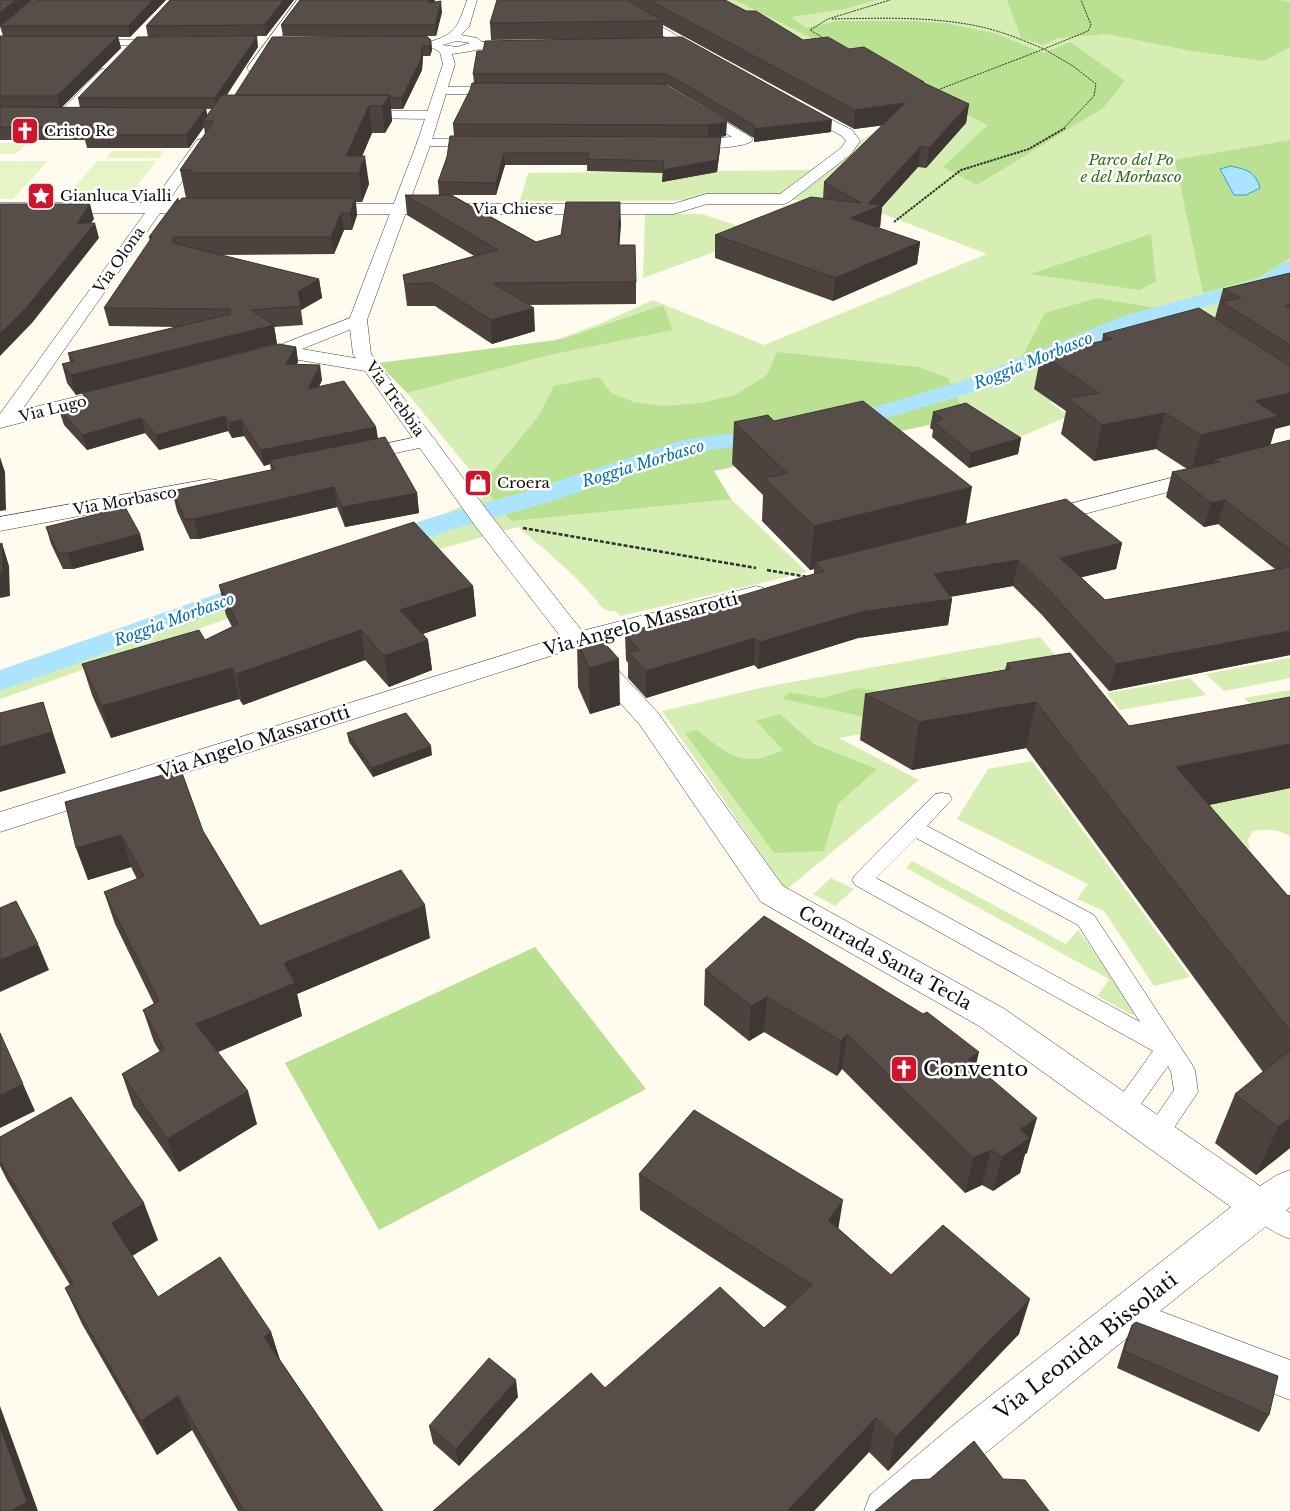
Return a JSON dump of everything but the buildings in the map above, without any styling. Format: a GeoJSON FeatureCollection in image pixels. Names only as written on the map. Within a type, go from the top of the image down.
{"type":"FeatureCollection","features":[{"type":"Feature","properties":{"kind":"street"},"geometry":{"type":"LineString","coordinates":[[248,75],[264,43],[302,0]]}},
{"type":"Feature","properties":{"kind":"street"},"geometry":{"type":"LineString","coordinates":[[436,44],[463,27],[472,0]]}},
{"type":"Feature","properties":{"kind":"street"},"geometry":{"type":"LineString","coordinates":[[607,0],[718,62]]}},
{"type":"Feature","properties":{"kind":"street"},"geometry":{"type":"LineString","coordinates":[[463,27],[473,44]]}},
{"type":"Feature","properties":{"kind":"street"},"geometry":{"type":"LineString","coordinates":[[85,115],[61,115],[147,28]]}},
{"type":"Feature","properties":{"kind":"street"},"geometry":{"type":"LineString","coordinates":[[67,43],[182,43]]}},
{"type":"Feature","properties":{"kind":"street"},"geometry":{"type":"LineString","coordinates":[[264,43],[288,43]]}},
{"type":"Feature","properties":{"kind":"street"},"geometry":{"type":"LineString","coordinates":[[656,43],[684,43]]}},
{"type":"Feature","properties":{"kind":"street"},"geometry":{"type":"LineString","coordinates":[[436,44],[473,44]]}},
{"type":"Feature","properties":{"kind":"street"},"geometry":{"type":"LineString","coordinates":[[436,44],[449,64],[473,44]]}},
{"type":"Feature","properties":{"kind":"street","name":"Via Trebbia"},"geometry":{"type":"LineString","coordinates":[[449,64],[424,143],[358,320],[362,354],[484,522],[576,640]]}},
{"type":"Feature","properties":{"kind":"street"},"geometry":{"type":"LineString","coordinates":[[441,91],[520,91]]}},
{"type":"Feature","properties":{"kind":"street","name":"Via Chiese"},"geometry":{"type":"LineString","coordinates":[[302,209],[674,209],[706,199],[784,199],[846,151],[853,141],[847,133],[787,100]]}},
{"type":"Feature","properties":{"kind":"street"},"geometry":{"type":"LineString","coordinates":[[669,144],[708,144],[746,140],[682,101]]}},
{"type":"Feature","properties":{"kind":"street"},"geometry":{"type":"LineString","coordinates":[[337,115],[432,114]]}},
{"type":"Feature","properties":{"kind":"street","name":"Via Olona"},"geometry":{"type":"LineString","coordinates":[[3,422],[211,130]]}},
{"type":"Feature","properties":{"kind":"street"},"geometry":{"type":"LineString","coordinates":[[424,143],[502,144]]}},
{"type":"Feature","properties":{"kind":"street"},"geometry":{"type":"LineString","coordinates":[[0,208],[224,208]]}},
{"type":"Feature","properties":{"kind":"street"},"geometry":{"type":"LineString","coordinates":[[243,361],[281,351],[358,320]]}},
{"type":"Feature","properties":{"kind":"street"},"geometry":{"type":"LineString","coordinates":[[281,351],[371,366]]}},
{"type":"Feature","properties":{"kind":"street","name":"Via Lugo"},"geometry":{"type":"LineString","coordinates":[[3,422],[138,387]]}},
{"type":"Feature","properties":{"kind":"street"},"geometry":{"type":"LineString","coordinates":[[338,459],[426,441]]}},
{"type":"Feature","properties":{"kind":"street"},"geometry":{"type":"LineString","coordinates":[[1020,524],[1232,469]]}},
{"type":"Feature","properties":{"kind":"street","name":"Via Morbasco"},"geometry":{"type":"LineString","coordinates":[[0,524],[232,480]]}},
{"type":"Feature","properties":{"kind":"street","name":"Via Angelo Massarotti"},"geometry":{"type":"LineString","coordinates":[[0,822],[576,640],[813,578]]}},
{"type":"Feature","properties":{"kind":"street","name":"Contrada Santa Tecla"},"geometry":{"type":"LineString","coordinates":[[576,640],[649,719],[772,894],[991,1018],[1156,1134],[1280,1207]]}},
{"type":"Feature","properties":{"kind":"street","name":"Via Leonida Bissolati"},"geometry":{"type":"LineString","coordinates":[[886,1511],[979,1456],[1123,1316],[1280,1207]]}},
{"type":"Feature","properties":{"kind":"street"},"geometry":{"type":"LineString","coordinates":[[1123,1316],[1290,1380]]}},
{"type":"Feature","properties":{"kind":"lane"},"geometry":{"type":"LineString","coordinates":[[942,799],[862,880],[1168,1048]]}},
{"type":"Feature","properties":{"kind":"lane"},"geometry":{"type":"LineString","coordinates":[[914,828],[1086,920],[1183,1070],[1186,1092],[1156,1134]]}},
{"type":"Feature","properties":{"kind":"lane"},"geometry":{"type":"LineString","coordinates":[[1122,1110],[1168,1048]]}},
{"type":"Feature","properties":{"kind":"path"},"geometry":{"type":"LineString","coordinates":[[827,39],[810,30],[828,19],[890,0]]}},
{"type":"Feature","properties":{"kind":"path"},"geometry":{"type":"LineString","coordinates":[[929,93],[1044,50],[1088,31],[1091,25],[1081,0]]}},
{"type":"Feature","properties":{"kind":"path"},"geometry":{"type":"LineString","coordinates":[[828,19],[902,19],[975,26],[1001,32],[1044,50],[1073,66],[1096,84],[1094,96],[1066,127],[1029,148],[960,170],[894,222]]}},
{"type":"Feature","properties":{"kind":"path"},"geometry":{"type":"LineString","coordinates":[[484,522],[813,578]]}},
{"type":"Feature","properties":{"kind":"green space","name":"Parco del Po e del Morbasco"},"geometry":{"type":"Polygon","coordinates":[[[721,0],[1290,0],[1290,294],[1050,402],[1069,416],[1018,438],[966,417],[689,456],[728,499],[731,499],[807,572],[621,616],[615,611],[609,611],[601,607],[568,571],[518,527],[362,571],[0,699],[0,672],[381,539],[507,488],[494,471],[482,485],[407,393],[429,387],[604,322],[653,300],[764,345],[987,254],[847,200],[520,201],[528,173],[809,170],[929,101],[721,0]]]}},
{"type":"Feature","properties":{"kind":"green space"},"geometry":{"type":"Polygon","coordinates":[[[735,0],[875,0],[845,9],[791,17],[806,28],[836,21],[946,23],[997,34],[1043,53],[1070,42],[1125,81],[1103,108],[977,185],[943,167],[988,125],[735,0]]]}},
{"type":"Feature","properties":{"kind":"green space"},"geometry":{"type":"Polygon","coordinates":[[[1007,0],[1279,0],[1290,2],[1290,47],[1264,61],[1192,51],[1107,34],[1058,38],[1043,45],[1021,38],[1007,0]]]}},
{"type":"Feature","properties":{"kind":"green space"},"geometry":{"type":"Polygon","coordinates":[[[1290,140],[1290,258],[1258,278],[1203,293],[1175,160],[1290,140]]]}},
{"type":"Feature","properties":{"kind":"green space"},"geometry":{"type":"Polygon","coordinates":[[[0,143],[28,143],[16,154],[0,154],[0,143]]]}},
{"type":"Feature","properties":{"kind":"green space"},"geometry":{"type":"Polygon","coordinates":[[[112,151],[164,151],[159,158],[106,158],[112,151]]]}},
{"type":"Feature","properties":{"kind":"green space"},"geometry":{"type":"Polygon","coordinates":[[[0,161],[48,161],[13,199],[0,199],[0,161]]]}},
{"type":"Feature","properties":{"kind":"green space"},"geometry":{"type":"Polygon","coordinates":[[[97,161],[156,161],[129,196],[67,196],[97,161]]]}},
{"type":"Feature","properties":{"kind":"green space"},"geometry":{"type":"Polygon","coordinates":[[[645,214],[702,214],[763,234],[643,278],[645,214]]]}},
{"type":"Feature","properties":{"kind":"green space"},"geometry":{"type":"Polygon","coordinates":[[[1151,234],[1156,281],[1140,290],[1030,274],[1151,234]]]}},
{"type":"Feature","properties":{"kind":"green space"},"geometry":{"type":"Polygon","coordinates":[[[1097,298],[1186,313],[1022,357],[1045,313],[1097,298]]]}},
{"type":"Feature","properties":{"kind":"green space"},"geometry":{"type":"Polygon","coordinates":[[[663,305],[673,330],[549,355],[407,393],[378,363],[563,339],[663,305]]]}},
{"type":"Feature","properties":{"kind":"green space"},"geometry":{"type":"Polygon","coordinates":[[[777,352],[918,367],[948,378],[966,417],[714,471],[731,499],[511,521],[482,485],[538,417],[554,386],[599,377],[611,393],[634,402],[663,406],[701,403],[735,395],[767,375],[777,352]]]}},
{"type":"Feature","properties":{"kind":"green space"},"geometry":{"type":"Polygon","coordinates":[[[1040,637],[1088,694],[839,738],[919,780],[786,890],[662,711],[765,687],[1040,637]]]}},
{"type":"Feature","properties":{"kind":"green space"},"geometry":{"type":"Polygon","coordinates":[[[1290,658],[1290,678],[1224,691],[1206,674],[1290,658]]]}},
{"type":"Feature","properties":{"kind":"green space"},"geometry":{"type":"Polygon","coordinates":[[[943,677],[978,686],[888,722],[783,699],[790,692],[822,698],[857,688],[909,695],[943,677]]]}},
{"type":"Feature","properties":{"kind":"green space"},"geometry":{"type":"Polygon","coordinates":[[[1190,678],[1206,695],[1120,710],[1107,693],[1190,678]]]}},
{"type":"Feature","properties":{"kind":"green space"},"geometry":{"type":"Polygon","coordinates":[[[1290,690],[1290,738],[1287,739],[1244,698],[1290,690]]]}},
{"type":"Feature","properties":{"kind":"green space"},"geometry":{"type":"Polygon","coordinates":[[[780,714],[814,744],[877,769],[838,804],[824,851],[774,853],[685,733],[696,730],[727,752],[746,759],[756,759],[783,750],[756,721],[780,714]]]}},
{"type":"Feature","properties":{"kind":"green space"},"geometry":{"type":"Polygon","coordinates":[[[1032,761],[1190,977],[1154,986],[1104,911],[1077,899],[1088,884],[957,819],[988,769],[1032,761]]]}},
{"type":"Feature","properties":{"kind":"green space"},"geometry":{"type":"Polygon","coordinates":[[[1290,788],[1290,836],[1272,830],[1253,831],[1248,839],[1250,849],[1199,860],[1162,815],[1290,788]]]}},
{"type":"Feature","properties":{"kind":"green space"},"geometry":{"type":"Polygon","coordinates":[[[912,861],[1066,944],[1078,930],[1136,1010],[1135,1014],[1132,1015],[1098,996],[1109,979],[906,868],[912,861]]]}},
{"type":"Feature","properties":{"kind":"green space"},"geometry":{"type":"Polygon","coordinates":[[[831,878],[854,889],[835,906],[813,894],[831,878]]]}},
{"type":"Feature","properties":{"kind":"green space"},"geometry":{"type":"Polygon","coordinates":[[[535,947],[646,1089],[379,1230],[285,1063],[535,947]]]}},
{"type":"Feature","properties":{"kind":"water"},"geometry":{"type":"Polygon","coordinates":[[[1231,166],[1250,172],[1256,178],[1260,188],[1246,195],[1234,195],[1220,169],[1231,166]]]}},
{"type":"Feature","properties":{"kind":"waterway","name":"Roggia Morbasco"},"geometry":{"type":"LineString","coordinates":[[834,427],[976,384],[1132,321],[1265,283],[1290,267]]}},
{"type":"Feature","properties":{"kind":"waterway","name":"Roggia Morbasco"},"geometry":{"type":"LineString","coordinates":[[379,546],[437,525],[537,497],[692,445],[779,434]]}},
{"type":"Feature","properties":{"kind":"waterway","name":"Roggia Morbasco"},"geometry":{"type":"LineString","coordinates":[[0,681],[265,586]]}},
{"type":"Feature","properties":{"kind":"place","name":"Cristo Re"},"geometry":{"type":"Point","coordinates":[25,131]}},
{"type":"Feature","properties":{"kind":"place","name":"Gianluca Vialli"},"geometry":{"type":"Point","coordinates":[41,196]}},
{"type":"Feature","properties":{"kind":"place","name":"Croera"},"geometry":{"type":"Point","coordinates":[478,483]}},
{"type":"Feature","properties":{"kind":"place","name":"Convento"},"geometry":{"type":"Point","coordinates":[904,1069]}}]}
